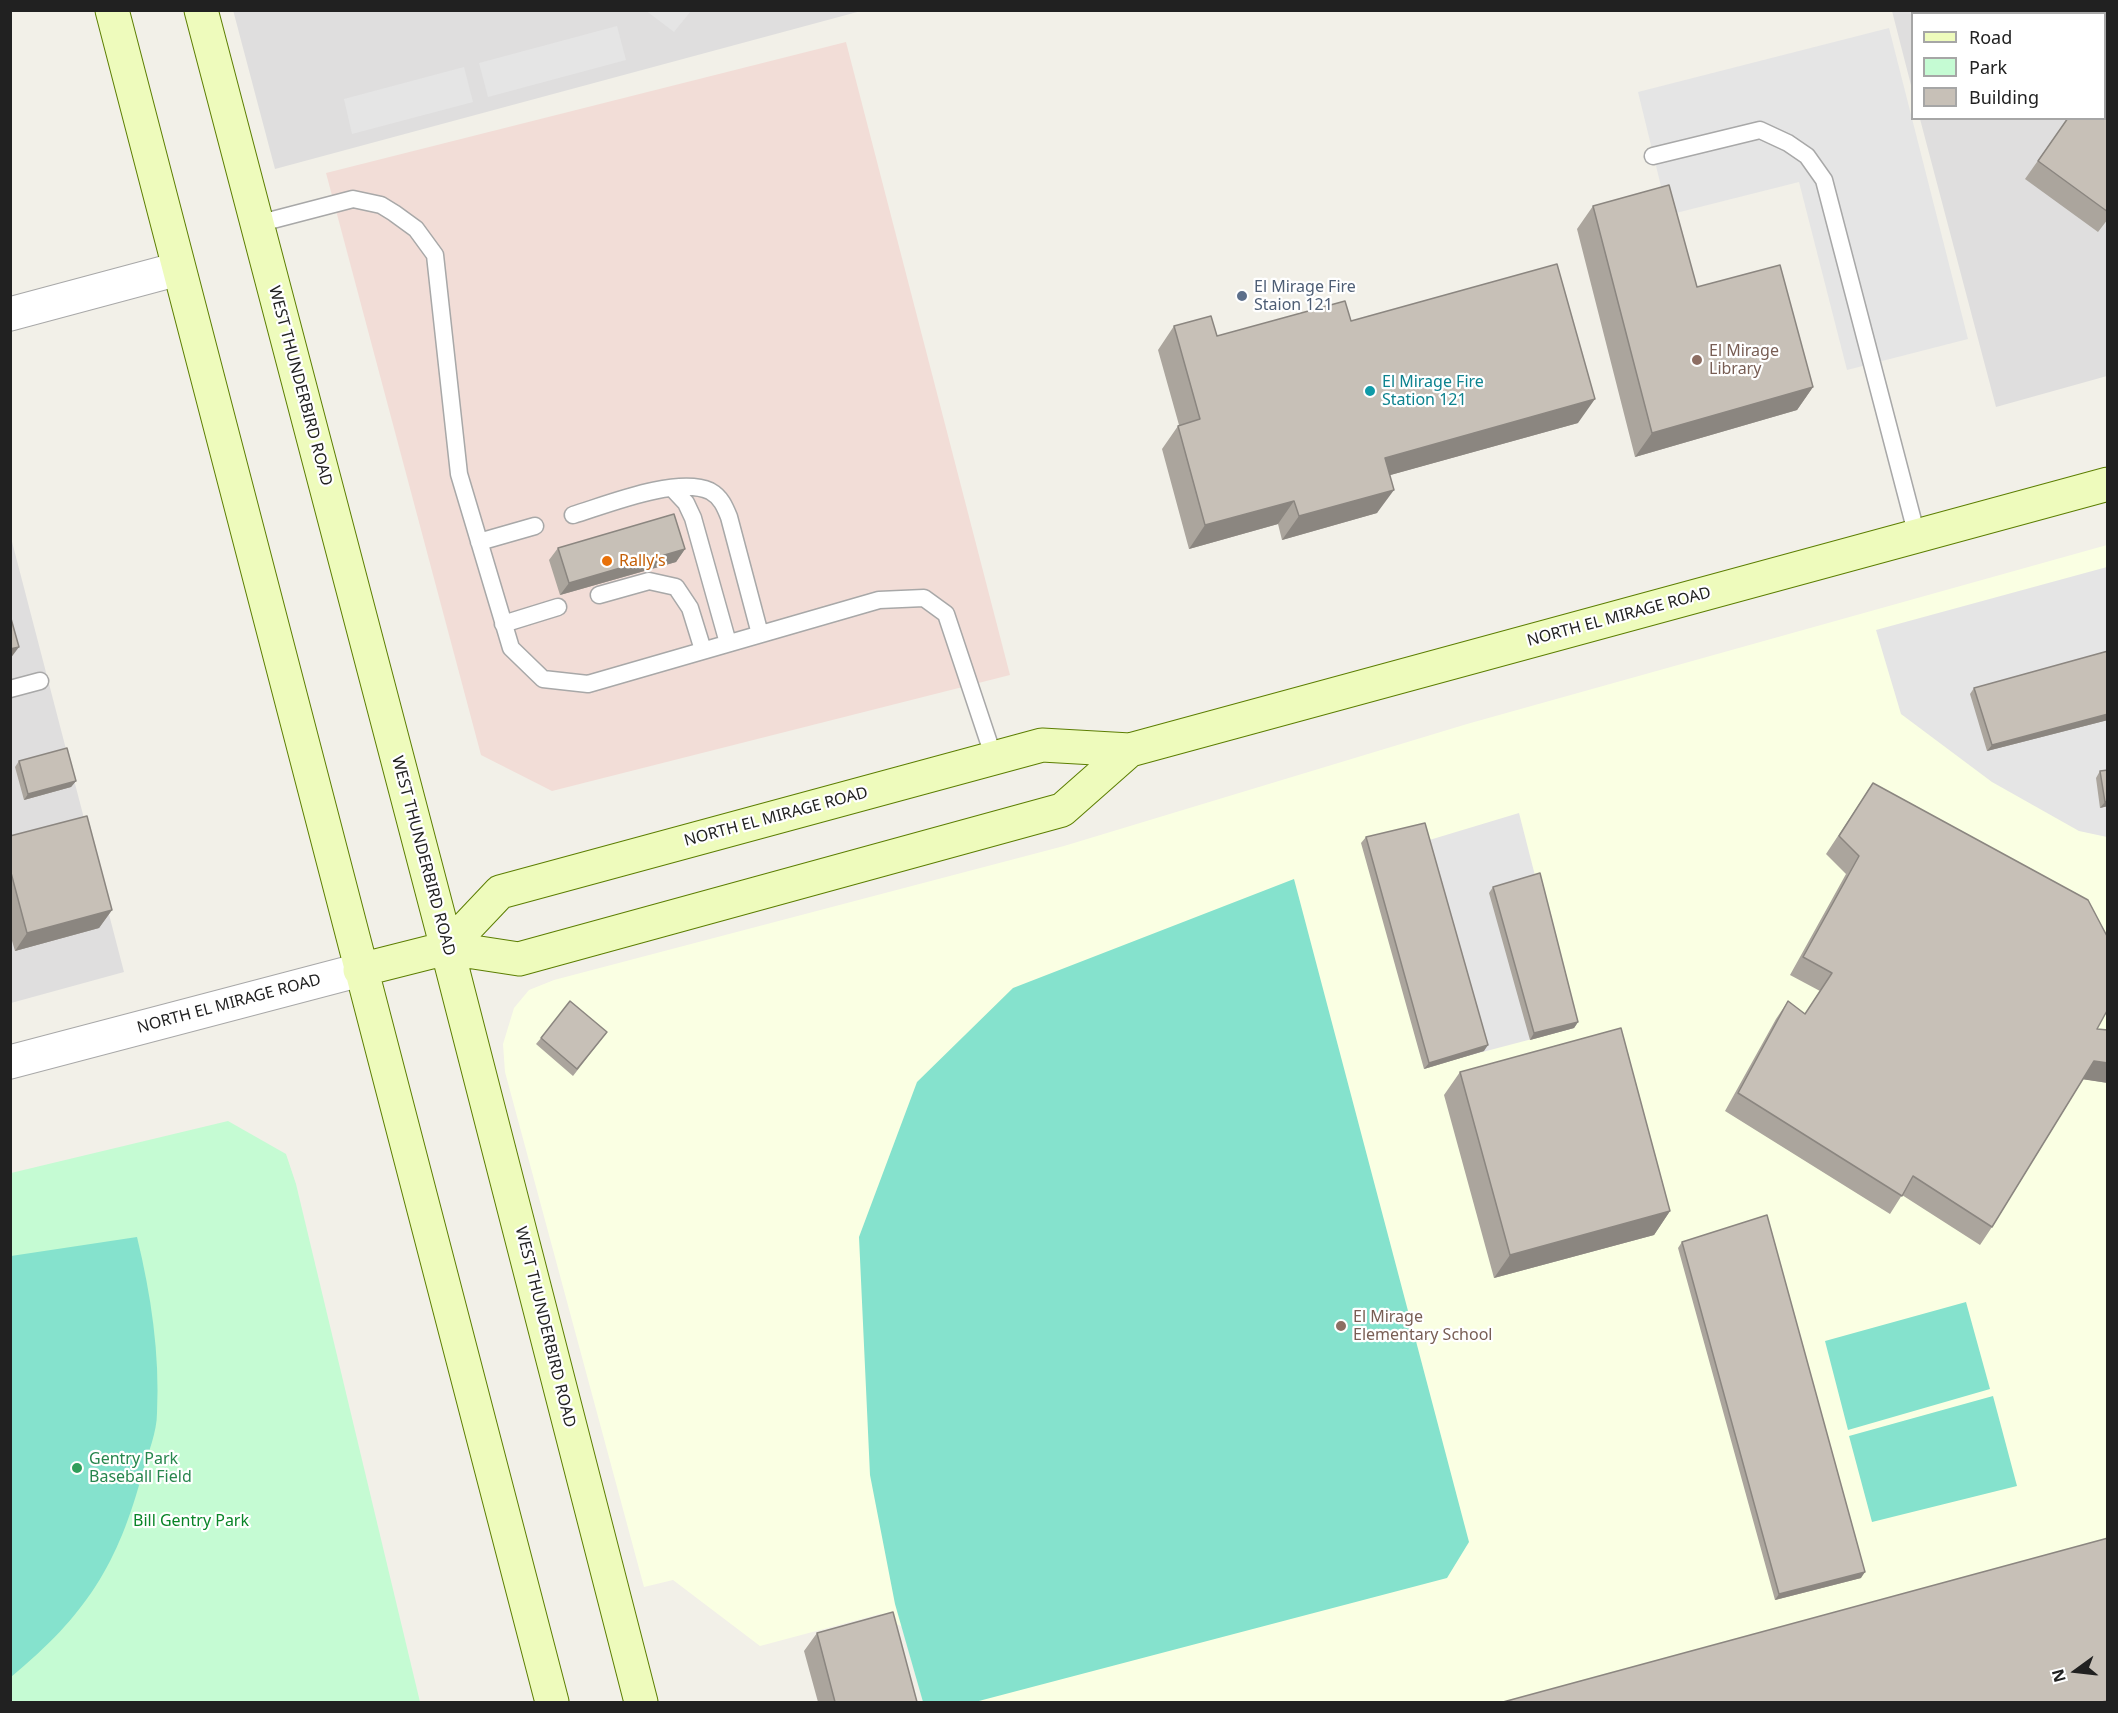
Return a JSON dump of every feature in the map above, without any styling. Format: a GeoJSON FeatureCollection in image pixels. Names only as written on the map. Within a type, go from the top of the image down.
{"type":"FeatureCollection","features":[{"type":"Feature","properties":{"kind":"main road"},"geometry":{"type":"LineString","coordinates":[[112,10],[552,1702]]}},
{"type":"Feature","properties":{"kind":"main road","name":"WEST THUNDERBIRD ROAD"},"geometry":{"type":"LineString","coordinates":[[201,10],[447,948],[641,1702]]}},
{"type":"Feature","properties":{"kind":"main road","name":"NORTH EL MIRAGE ROAD"},"geometry":{"type":"LineString","coordinates":[[447,948],[500,892],[1042,745],[1130,750],[2108,484]]}},
{"type":"Feature","properties":{"kind":"main road","name":"NORTH EL MIRAGE ROAD"},"geometry":{"type":"LineString","coordinates":[[360,970],[447,948],[519,959],[1062,810],[1130,750]]}},
{"type":"Feature","properties":{"kind":"street"},"geometry":{"type":"LineString","coordinates":[[10,314],[178,269]]}},
{"type":"Feature","properties":{"kind":"street","name":"NORTH EL MIRAGE ROAD"},"geometry":{"type":"LineString","coordinates":[[10,1062],[360,970]]}},
{"type":"Feature","properties":{"kind":"lane"},"geometry":{"type":"LineString","coordinates":[[1653,156],[1760,130],[1788,142],[1807,156],[1824,180],[1917,536]]}},
{"type":"Feature","properties":{"kind":"lane"},"geometry":{"type":"LineString","coordinates":[[257,224],[353,199],[381,205],[394,213],[416,229],[435,255],[459,474],[511,648],[543,679],[588,684],[879,600],[924,598],[946,614],[994,758]]}},
{"type":"Feature","properties":{"kind":"lane"},"geometry":{"type":"LineString","coordinates":[[672,488],[686,503],[693,518],[728,643]]}},
{"type":"Feature","properties":{"kind":"lane"},"geometry":{"type":"LineString","coordinates":[[573,515],[672,488],[711,492],[724,503],[760,634]]}},
{"type":"Feature","properties":{"kind":"lane"},"geometry":{"type":"LineString","coordinates":[[479,542],[535,526]]}},
{"type":"Feature","properties":{"kind":"lane"},"geometry":{"type":"LineString","coordinates":[[599,595],[649,581],[676,587],[690,608],[703,650]]}},
{"type":"Feature","properties":{"kind":"lane"},"geometry":{"type":"LineString","coordinates":[[503,624],[558,607]]}},
{"type":"Feature","properties":{"kind":"lane"},"geometry":{"type":"LineString","coordinates":[[10,689],[40,681]]}},
{"type":"Feature","properties":{"kind":"shaded area"},"geometry":{"type":"Polygon","coordinates":[[[233,10],[861,11],[275,169],[233,10]]]}},
{"type":"Feature","properties":{"kind":"shaded area"},"geometry":{"type":"Polygon","coordinates":[[[645,10],[691,10],[691,11],[674,32],[645,10]]]}},
{"type":"Feature","properties":{"kind":"shaded area"},"geometry":{"type":"Polygon","coordinates":[[[1892,11],[2107,11],[2107,376],[1996,407],[1920,120],[2106,120],[2106,12],[1911,12],[1911,85],[1892,11]]]}},
{"type":"Feature","properties":{"kind":"shaded area"},"geometry":{"type":"Polygon","coordinates":[[[617,26],[626,60],[488,97],[479,63],[617,26]]]}},
{"type":"Feature","properties":{"kind":"shaded area"},"geometry":{"type":"Polygon","coordinates":[[[1889,28],[1968,339],[1847,370],[1799,182],[1668,215],[1638,92],[1889,28]]]}},
{"type":"Feature","properties":{"kind":"shaded area"},"geometry":{"type":"Polygon","coordinates":[[[846,42],[1010,675],[552,791],[481,755],[326,173],[846,42]]]}},
{"type":"Feature","properties":{"kind":"shaded area"},"geometry":{"type":"Polygon","coordinates":[[[464,67],[473,102],[352,134],[344,99],[464,67]]]}},
{"type":"Feature","properties":{"kind":"shaded area"},"geometry":{"type":"Polygon","coordinates":[[[10,534],[124,972],[11,1003],[10,1003],[10,534]]]}},
{"type":"Feature","properties":{"kind":"shaded area","name":"El Mirage Elementary School"},"geometry":{"type":"Polygon","coordinates":[[[2107,545],[2107,1702],[923,1702],[902,1627],[880,1614],[760,1646],[673,1580],[644,1587],[505,1072],[503,1044],[514,1008],[529,990],[554,980],[1064,846],[1467,724],[2107,545]]]}},
{"type":"Feature","properties":{"kind":"shaded area"},"geometry":{"type":"Polygon","coordinates":[[[2107,567],[2107,837],[2079,831],[1992,782],[1901,714],[1876,630],[2107,567]]]}},
{"type":"Feature","properties":{"kind":"shaded area"},"geometry":{"type":"Polygon","coordinates":[[[1519,813],[1574,1028],[1433,1065],[1373,857],[1519,813]]]}},
{"type":"Feature","properties":{"kind":"green space"},"geometry":{"type":"Polygon","coordinates":[[[1294,879],[1469,1542],[1447,1578],[975,1702],[923,1702],[895,1604],[870,1475],[859,1237],[917,1082],[1013,988],[1294,879]]]}},
{"type":"Feature","properties":{"kind":"green space","name":"Bill Gentry Park"},"geometry":{"type":"Polygon","coordinates":[[[228,1121],[286,1154],[296,1184],[420,1702],[11,1702],[11,1173],[228,1121]]]}},
{"type":"Feature","properties":{"kind":"green space","name":"Gentry Park Baseball Field"},"geometry":{"type":"Polygon","coordinates":[[[137,1237],[156,1347],[158,1391],[156,1428],[152,1442],[122,1534],[96,1586],[60,1632],[11,1677],[11,1256],[137,1237]]]}},
{"type":"Feature","properties":{"kind":"green space"},"geometry":{"type":"Polygon","coordinates":[[[1966,1302],[1990,1389],[1848,1430],[1825,1341],[1966,1302]]]}},
{"type":"Feature","properties":{"kind":"green space"},"geometry":{"type":"Polygon","coordinates":[[[1993,1396],[2017,1486],[1872,1522],[1849,1436],[1993,1396]]]}},
{"type":"Feature","properties":{"kind":"building"},"geometry":{"type":"Polygon","coordinates":[[[1984,10],[2071,10],[2072,12],[1984,12],[1984,10]]]}},
{"type":"Feature","properties":{"kind":"building"},"geometry":{"type":"Polygon","coordinates":[[[2106,90],[2108,91],[2108,212],[2038,161],[2067,120],[2106,120],[2106,90]]]}},
{"type":"Feature","properties":{"kind":"building","name":"El Mirage Library"},"geometry":{"type":"Polygon","coordinates":[[[1669,185],[1697,287],[1780,265],[1813,387],[1652,433],[1593,206],[1669,185]]]}},
{"type":"Feature","properties":{"kind":"building","name":"El Mirage Fire Station 121"},"geometry":{"type":"Polygon","coordinates":[[[1557,264],[1595,399],[1385,458],[1394,490],[1299,516],[1294,501],[1205,525],[1178,426],[1200,419],[1174,326],[1211,316],[1217,336],[1345,301],[1351,321],[1557,264]]]}},
{"type":"Feature","properties":{"kind":"building"},"geometry":{"type":"Polygon","coordinates":[[[674,514],[685,549],[569,583],[558,548],[674,514]]]}},
{"type":"Feature","properties":{"kind":"building"},"geometry":{"type":"Polygon","coordinates":[[[10,615],[19,647],[10,649],[10,615]]]}},
{"type":"Feature","properties":{"kind":"building"},"geometry":{"type":"Polygon","coordinates":[[[2108,651],[2108,714],[1992,745],[1974,688],[2108,651]]]}},
{"type":"Feature","properties":{"kind":"building"},"geometry":{"type":"Polygon","coordinates":[[[67,748],[76,781],[28,794],[19,761],[67,748]]]}},
{"type":"Feature","properties":{"kind":"building"},"geometry":{"type":"Polygon","coordinates":[[[2108,770],[2108,801],[2105,802],[2100,771],[2108,770]]]}},
{"type":"Feature","properties":{"kind":"building"},"geometry":{"type":"Polygon","coordinates":[[[1873,783],[2088,900],[2108,938],[2108,1009],[2097,1029],[2108,1030],[2108,1063],[2094,1061],[1992,1227],[1913,1176],[1902,1196],[1738,1093],[1788,1001],[1805,1014],[1832,973],[1803,957],[1859,856],[1839,836],[1873,783]]]}},
{"type":"Feature","properties":{"kind":"building"},"geometry":{"type":"Polygon","coordinates":[[[87,816],[112,910],[27,933],[10,869],[10,836],[87,816]]]}},
{"type":"Feature","properties":{"kind":"building"},"geometry":{"type":"Polygon","coordinates":[[[1425,823],[1488,1045],[1429,1063],[1366,837],[1425,823]]]}},
{"type":"Feature","properties":{"kind":"building"},"geometry":{"type":"Polygon","coordinates":[[[1540,873],[1578,1022],[1534,1033],[1493,887],[1540,873]]]}},
{"type":"Feature","properties":{"kind":"building"},"geometry":{"type":"Polygon","coordinates":[[[570,1001],[607,1032],[577,1069],[541,1038],[570,1001]]]}},
{"type":"Feature","properties":{"kind":"building"},"geometry":{"type":"Polygon","coordinates":[[[1621,1028],[1670,1211],[1510,1255],[1460,1072],[1621,1028]]]}},
{"type":"Feature","properties":{"kind":"building"},"geometry":{"type":"Polygon","coordinates":[[[1767,1215],[1865,1572],[1779,1594],[1682,1242],[1767,1215]]]}},
{"type":"Feature","properties":{"kind":"building"},"geometry":{"type":"Polygon","coordinates":[[[2108,1538],[2108,1701],[1503,1702],[2108,1538]]]}},
{"type":"Feature","properties":{"kind":"building"},"geometry":{"type":"Polygon","coordinates":[[[893,1612],[917,1702],[835,1702],[817,1633],[893,1612]]]}},
{"type":"Feature","properties":{"kind":"place","name":"El Mirage Fire Staion 121"},"geometry":{"type":"Point","coordinates":[1242,296]}},
{"type":"Feature","properties":{"kind":"place","name":"El Mirage Library"},"geometry":{"type":"Point","coordinates":[1697,360]}},
{"type":"Feature","properties":{"kind":"place","name":"El Mirage Fire Station 121"},"geometry":{"type":"Point","coordinates":[1370,391]}},
{"type":"Feature","properties":{"kind":"place","name":"Rally's"},"geometry":{"type":"Point","coordinates":[607,561]}},
{"type":"Feature","properties":{"kind":"place","name":"El Mirage Elementary School"},"geometry":{"type":"Point","coordinates":[1341,1326]}},
{"type":"Feature","properties":{"kind":"place","name":"Gentry Park Baseball Field"},"geometry":{"type":"Point","coordinates":[77,1468]}}]}
